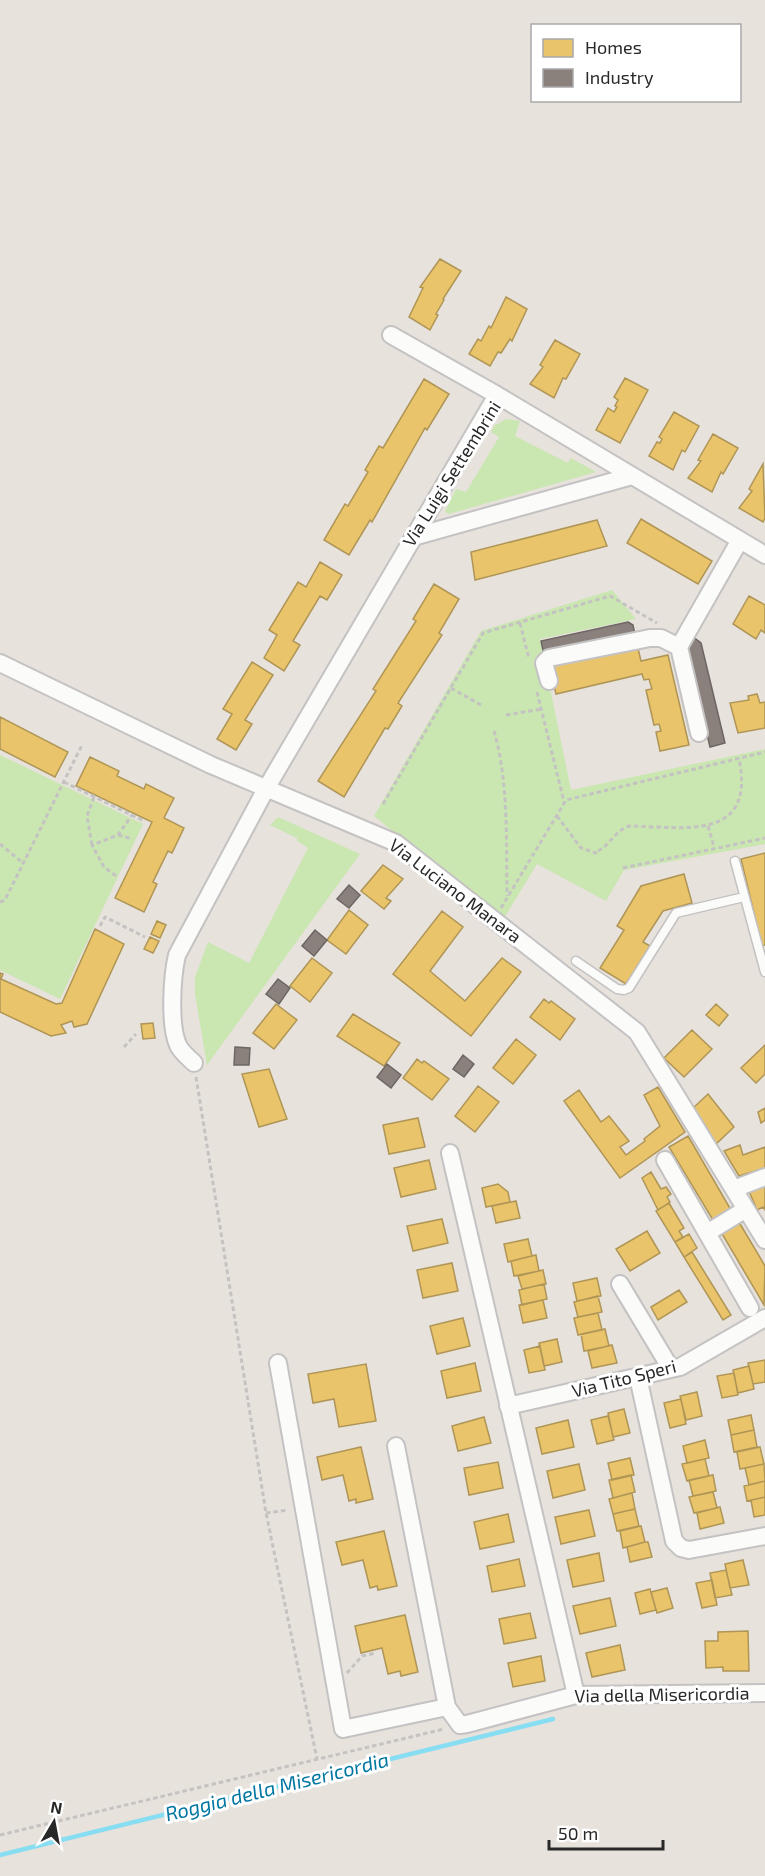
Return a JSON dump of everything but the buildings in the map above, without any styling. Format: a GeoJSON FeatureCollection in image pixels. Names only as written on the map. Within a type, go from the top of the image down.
{"type":"FeatureCollection","features":[{"type":"Feature","properties":{"kind":"street"},"geometry":{"type":"LineString","coordinates":[[391,335],[497,395]]}},
{"type":"Feature","properties":{"kind":"street","name":"Via Luigi Settembrini"},"geometry":{"type":"LineString","coordinates":[[194,1063],[178,1046],[174,1027],[172,985],[177,955],[267,787],[497,395],[765,555]]}},
{"type":"Feature","properties":{"kind":"street"},"geometry":{"type":"LineString","coordinates":[[413,537],[632,476]]}},
{"type":"Feature","properties":{"kind":"street"},"geometry":{"type":"LineString","coordinates":[[699,733],[681,642],[740,540]]}},
{"type":"Feature","properties":{"kind":"street"},"geometry":{"type":"LineString","coordinates":[[542,684],[544,663],[549,658],[650,638],[681,642]]}},
{"type":"Feature","properties":{"kind":"street","name":"Via Luciano Manara"},"geometry":{"type":"LineString","coordinates":[[0,663],[200,760],[396,843],[637,1032],[765,1240]]}},
{"type":"Feature","properties":{"kind":"street"},"geometry":{"type":"LineString","coordinates":[[450,1152],[576,1695]]}},
{"type":"Feature","properties":{"kind":"street"},"geometry":{"type":"LineString","coordinates":[[665,1160],[750,1308]]}},
{"type":"Feature","properties":{"kind":"street"},"geometry":{"type":"LineString","coordinates":[[734,1189],[765,1177]]}},
{"type":"Feature","properties":{"kind":"street"},"geometry":{"type":"LineString","coordinates":[[707,1233],[746,1209]]}},
{"type":"Feature","properties":{"kind":"street"},"geometry":{"type":"LineString","coordinates":[[620,1284],[670,1369]]}},
{"type":"Feature","properties":{"kind":"street","name":"Via Tito Speri"},"geometry":{"type":"LineString","coordinates":[[508,1406],[680,1367],[765,1318]]}},
{"type":"Feature","properties":{"kind":"street"},"geometry":{"type":"LineString","coordinates":[[278,1363],[343,1729],[447,1707]]}},
{"type":"Feature","properties":{"kind":"street"},"geometry":{"type":"LineString","coordinates":[[638,1377],[674,1541],[681,1548],[689,1550],[765,1536]]}},
{"type":"Feature","properties":{"kind":"street"},"geometry":{"type":"LineString","coordinates":[[396,1446],[447,1707],[460,1725]]}},
{"type":"Feature","properties":{"kind":"street","name":"Via della Misericordia"},"geometry":{"type":"LineString","coordinates":[[460,1725],[576,1695],[765,1693]]}},
{"type":"Feature","properties":{"kind":"lane"},"geometry":{"type":"LineString","coordinates":[[735,861],[765,972]]}},
{"type":"Feature","properties":{"kind":"lane"},"geometry":{"type":"LineString","coordinates":[[576,961],[617,989],[624,990],[629,987],[676,914],[744,897]]}},
{"type":"Feature","properties":{"kind":"path"},"geometry":{"type":"LineString","coordinates":[[383,804],[483,633],[610,596],[681,642]]}},
{"type":"Feature","properties":{"kind":"path"},"geometry":{"type":"LineString","coordinates":[[520,623],[530,666]]}},
{"type":"Feature","properties":{"kind":"path"},"geometry":{"type":"LineString","coordinates":[[542,684],[541,709],[565,802]]}},
{"type":"Feature","properties":{"kind":"path"},"geometry":{"type":"LineString","coordinates":[[450,688],[481,705]]}},
{"type":"Feature","properties":{"kind":"path"},"geometry":{"type":"LineString","coordinates":[[507,716],[541,709]]}},
{"type":"Feature","properties":{"kind":"path"},"geometry":{"type":"LineString","coordinates":[[494,731],[500,750],[505,811],[507,897]]}},
{"type":"Feature","properties":{"kind":"path"},"geometry":{"type":"LineString","coordinates":[[0,902],[5,900],[82,746]]}},
{"type":"Feature","properties":{"kind":"path"},"geometry":{"type":"LineString","coordinates":[[494,920],[565,802],[765,752]]}},
{"type":"Feature","properties":{"kind":"path"},"geometry":{"type":"LineString","coordinates":[[556,816],[582,848],[598,852],[605,848],[621,829],[629,826],[708,826],[719,823],[732,813],[738,802],[742,782],[739,759]]}},
{"type":"Feature","properties":{"kind":"path"},"geometry":{"type":"LineString","coordinates":[[64,782],[144,821]]}},
{"type":"Feature","properties":{"kind":"path"},"geometry":{"type":"LineString","coordinates":[[94,797],[87,816],[92,845],[104,867],[116,876]]}},
{"type":"Feature","properties":{"kind":"path"},"geometry":{"type":"LineString","coordinates":[[92,845],[118,835],[132,815]]}},
{"type":"Feature","properties":{"kind":"path"},"geometry":{"type":"LineString","coordinates":[[708,826],[714,847]]}},
{"type":"Feature","properties":{"kind":"path"},"geometry":{"type":"LineString","coordinates":[[118,835],[133,839]]}},
{"type":"Feature","properties":{"kind":"path"},"geometry":{"type":"LineString","coordinates":[[623,868],[765,838]]}},
{"type":"Feature","properties":{"kind":"path"},"geometry":{"type":"LineString","coordinates":[[0,844],[23,863]]}},
{"type":"Feature","properties":{"kind":"path"},"geometry":{"type":"LineString","coordinates":[[100,926],[105,917],[145,937]]}},
{"type":"Feature","properties":{"kind":"path"},"geometry":{"type":"LineString","coordinates":[[124,1047],[136,1034]]}},
{"type":"Feature","properties":{"kind":"path"},"geometry":{"type":"LineString","coordinates":[[194,1063],[266,1513],[317,1759]]}},
{"type":"Feature","properties":{"kind":"path"},"geometry":{"type":"LineString","coordinates":[[266,1513],[303,1508]]}},
{"type":"Feature","properties":{"kind":"path"},"geometry":{"type":"LineString","coordinates":[[333,1677],[346,1674],[362,1656],[376,1653]]}},
{"type":"Feature","properties":{"kind":"path"},"geometry":{"type":"LineString","coordinates":[[0,1835],[460,1725]]}},
{"type":"Feature","properties":{"kind":"green space"},"geometry":{"type":"Polygon","coordinates":[[[506,419],[520,421],[515,436],[568,463],[571,458],[596,472],[449,514],[445,512],[456,489],[466,492],[499,437],[491,432],[494,426],[506,419]]]}},
{"type":"Feature","properties":{"kind":"green space"},"geometry":{"type":"Polygon","coordinates":[[[612,590],[636,619],[540,639],[571,790],[765,749],[765,844],[624,870],[606,901],[537,864],[503,920],[374,816],[481,631],[612,590]]]}},
{"type":"Feature","properties":{"kind":"green space"},"geometry":{"type":"Polygon","coordinates":[[[0,755],[143,824],[60,999],[0,970],[0,755]]]}},
{"type":"Feature","properties":{"kind":"green space"},"geometry":{"type":"Polygon","coordinates":[[[278,817],[360,854],[207,1065],[195,994],[195,977],[208,942],[249,963],[308,848],[297,841],[297,838],[270,825],[278,817]]]}},
{"type":"Feature","properties":{"kind":"waterway","name":"Roggia della Misericordia"},"geometry":{"type":"LineString","coordinates":[[0,1855],[553,1719]]}}]}
